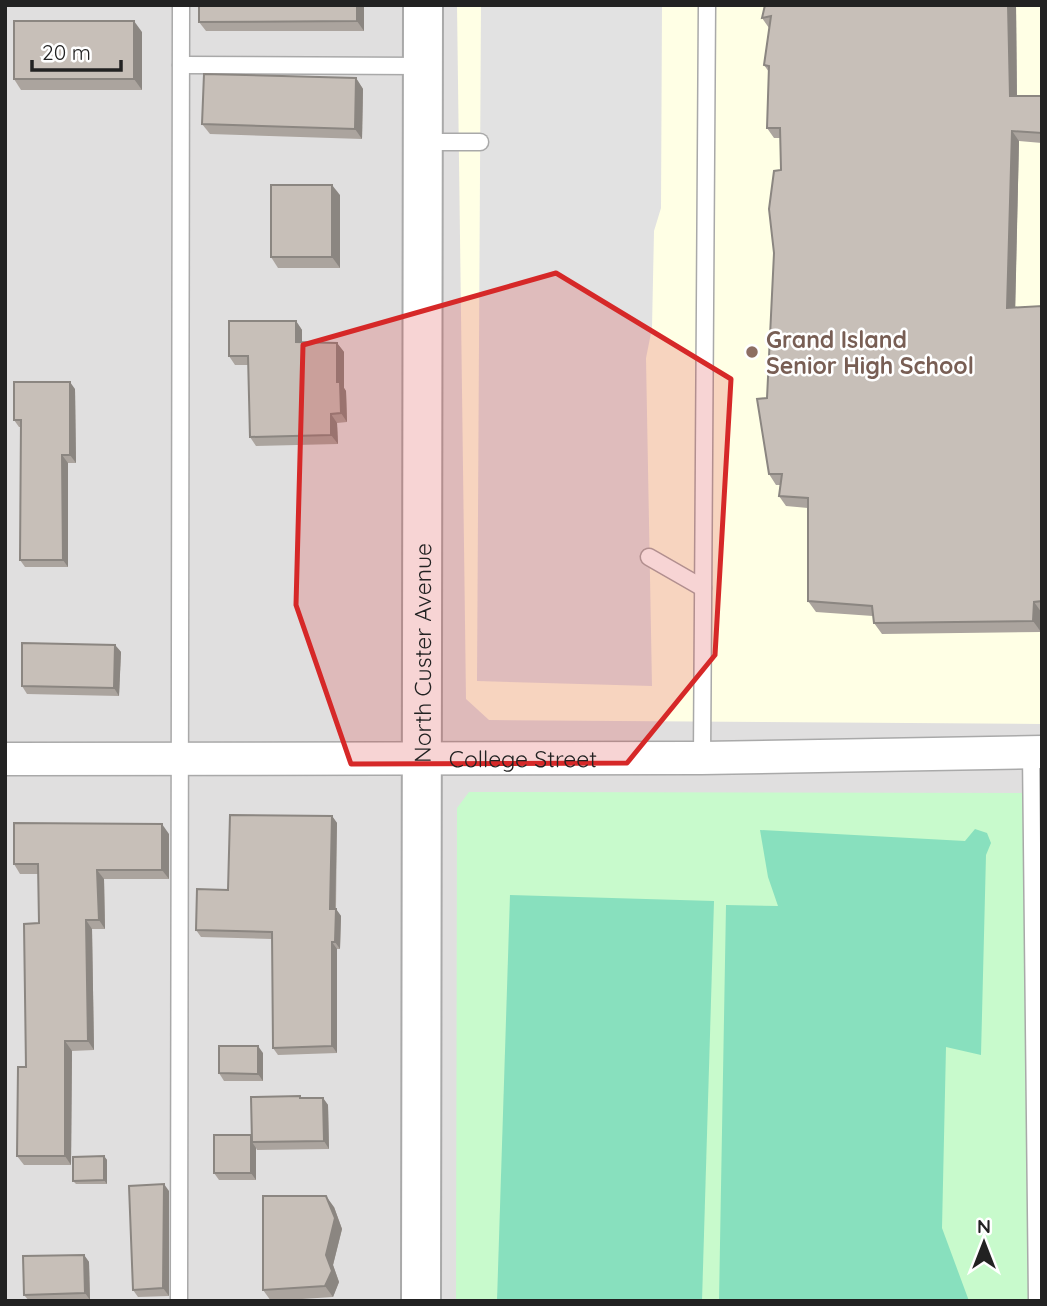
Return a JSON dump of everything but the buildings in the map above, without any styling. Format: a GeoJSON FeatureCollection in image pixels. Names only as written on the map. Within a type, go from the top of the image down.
{"type":"FeatureCollection","features":[{"type":"Feature","properties":{"kind":"street","name":"North Custer Avenue"},"geometry":{"type":"LineString","coordinates":[[421,1301],[422,5]]}},
{"type":"Feature","properties":{"kind":"street","name":"College Street"},"geometry":{"type":"LineString","coordinates":[[5,759],[702,758],[1036,752]]}},
{"type":"Feature","properties":{"kind":"lane"},"geometry":{"type":"LineString","coordinates":[[179,1301],[181,5]]}},
{"type":"Feature","properties":{"kind":"lane"},"geometry":{"type":"LineString","coordinates":[[702,758],[707,5]]}},
{"type":"Feature","properties":{"kind":"lane"},"geometry":{"type":"LineString","coordinates":[[181,65],[423,66]]}},
{"type":"Feature","properties":{"kind":"lane"},"geometry":{"type":"LineString","coordinates":[[423,142],[480,142]]}},
{"type":"Feature","properties":{"kind":"lane"},"geometry":{"type":"LineString","coordinates":[[649,557],[703,588]]}},
{"type":"Feature","properties":{"kind":"lane"},"geometry":{"type":"LineString","coordinates":[[1036,752],[1037,1301]]}},
{"type":"Feature","properties":{"kind":"highlighted area"},"geometry":{"type":"Polygon","coordinates":[[[556,273],[731,379],[715,655],[627,763],[351,764],[296,605],[303,345],[556,273]]]}},
{"type":"Feature","properties":{"kind":"shaded area"},"geometry":{"type":"Polygon","coordinates":[[[5,5],[1042,5],[1042,1301],[5,1301],[5,5]]]}},
{"type":"Feature","properties":{"kind":"shaded area","name":"Grand Island Senior High School"},"geometry":{"type":"Polygon","coordinates":[[[457,5],[1042,5],[1042,724],[489,720],[466,699],[457,5]]]}},
{"type":"Feature","properties":{"kind":"shaded area"},"geometry":{"type":"Polygon","coordinates":[[[481,5],[662,5],[661,208],[654,231],[652,328],[646,358],[652,686],[477,681],[481,5]]]}},
{"type":"Feature","properties":{"kind":"green space"},"geometry":{"type":"Polygon","coordinates":[[[469,792],[1042,793],[1042,1301],[456,1301],[457,808],[469,792]]]}},
{"type":"Feature","properties":{"kind":"green space"},"geometry":{"type":"Polygon","coordinates":[[[975,829],[987,833],[991,843],[986,855],[981,1055],[946,1047],[942,1228],[969,1301],[719,1301],[726,905],[778,906],[768,877],[760,830],[965,841],[975,829]]]}},
{"type":"Feature","properties":{"kind":"green space"},"geometry":{"type":"Polygon","coordinates":[[[510,895],[714,901],[702,1301],[497,1301],[510,895]]]}},
{"type":"Feature","properties":{"kind":"place","name":"Grand Island Senior High School"},"geometry":{"type":"Point","coordinates":[752,352]}}]}
